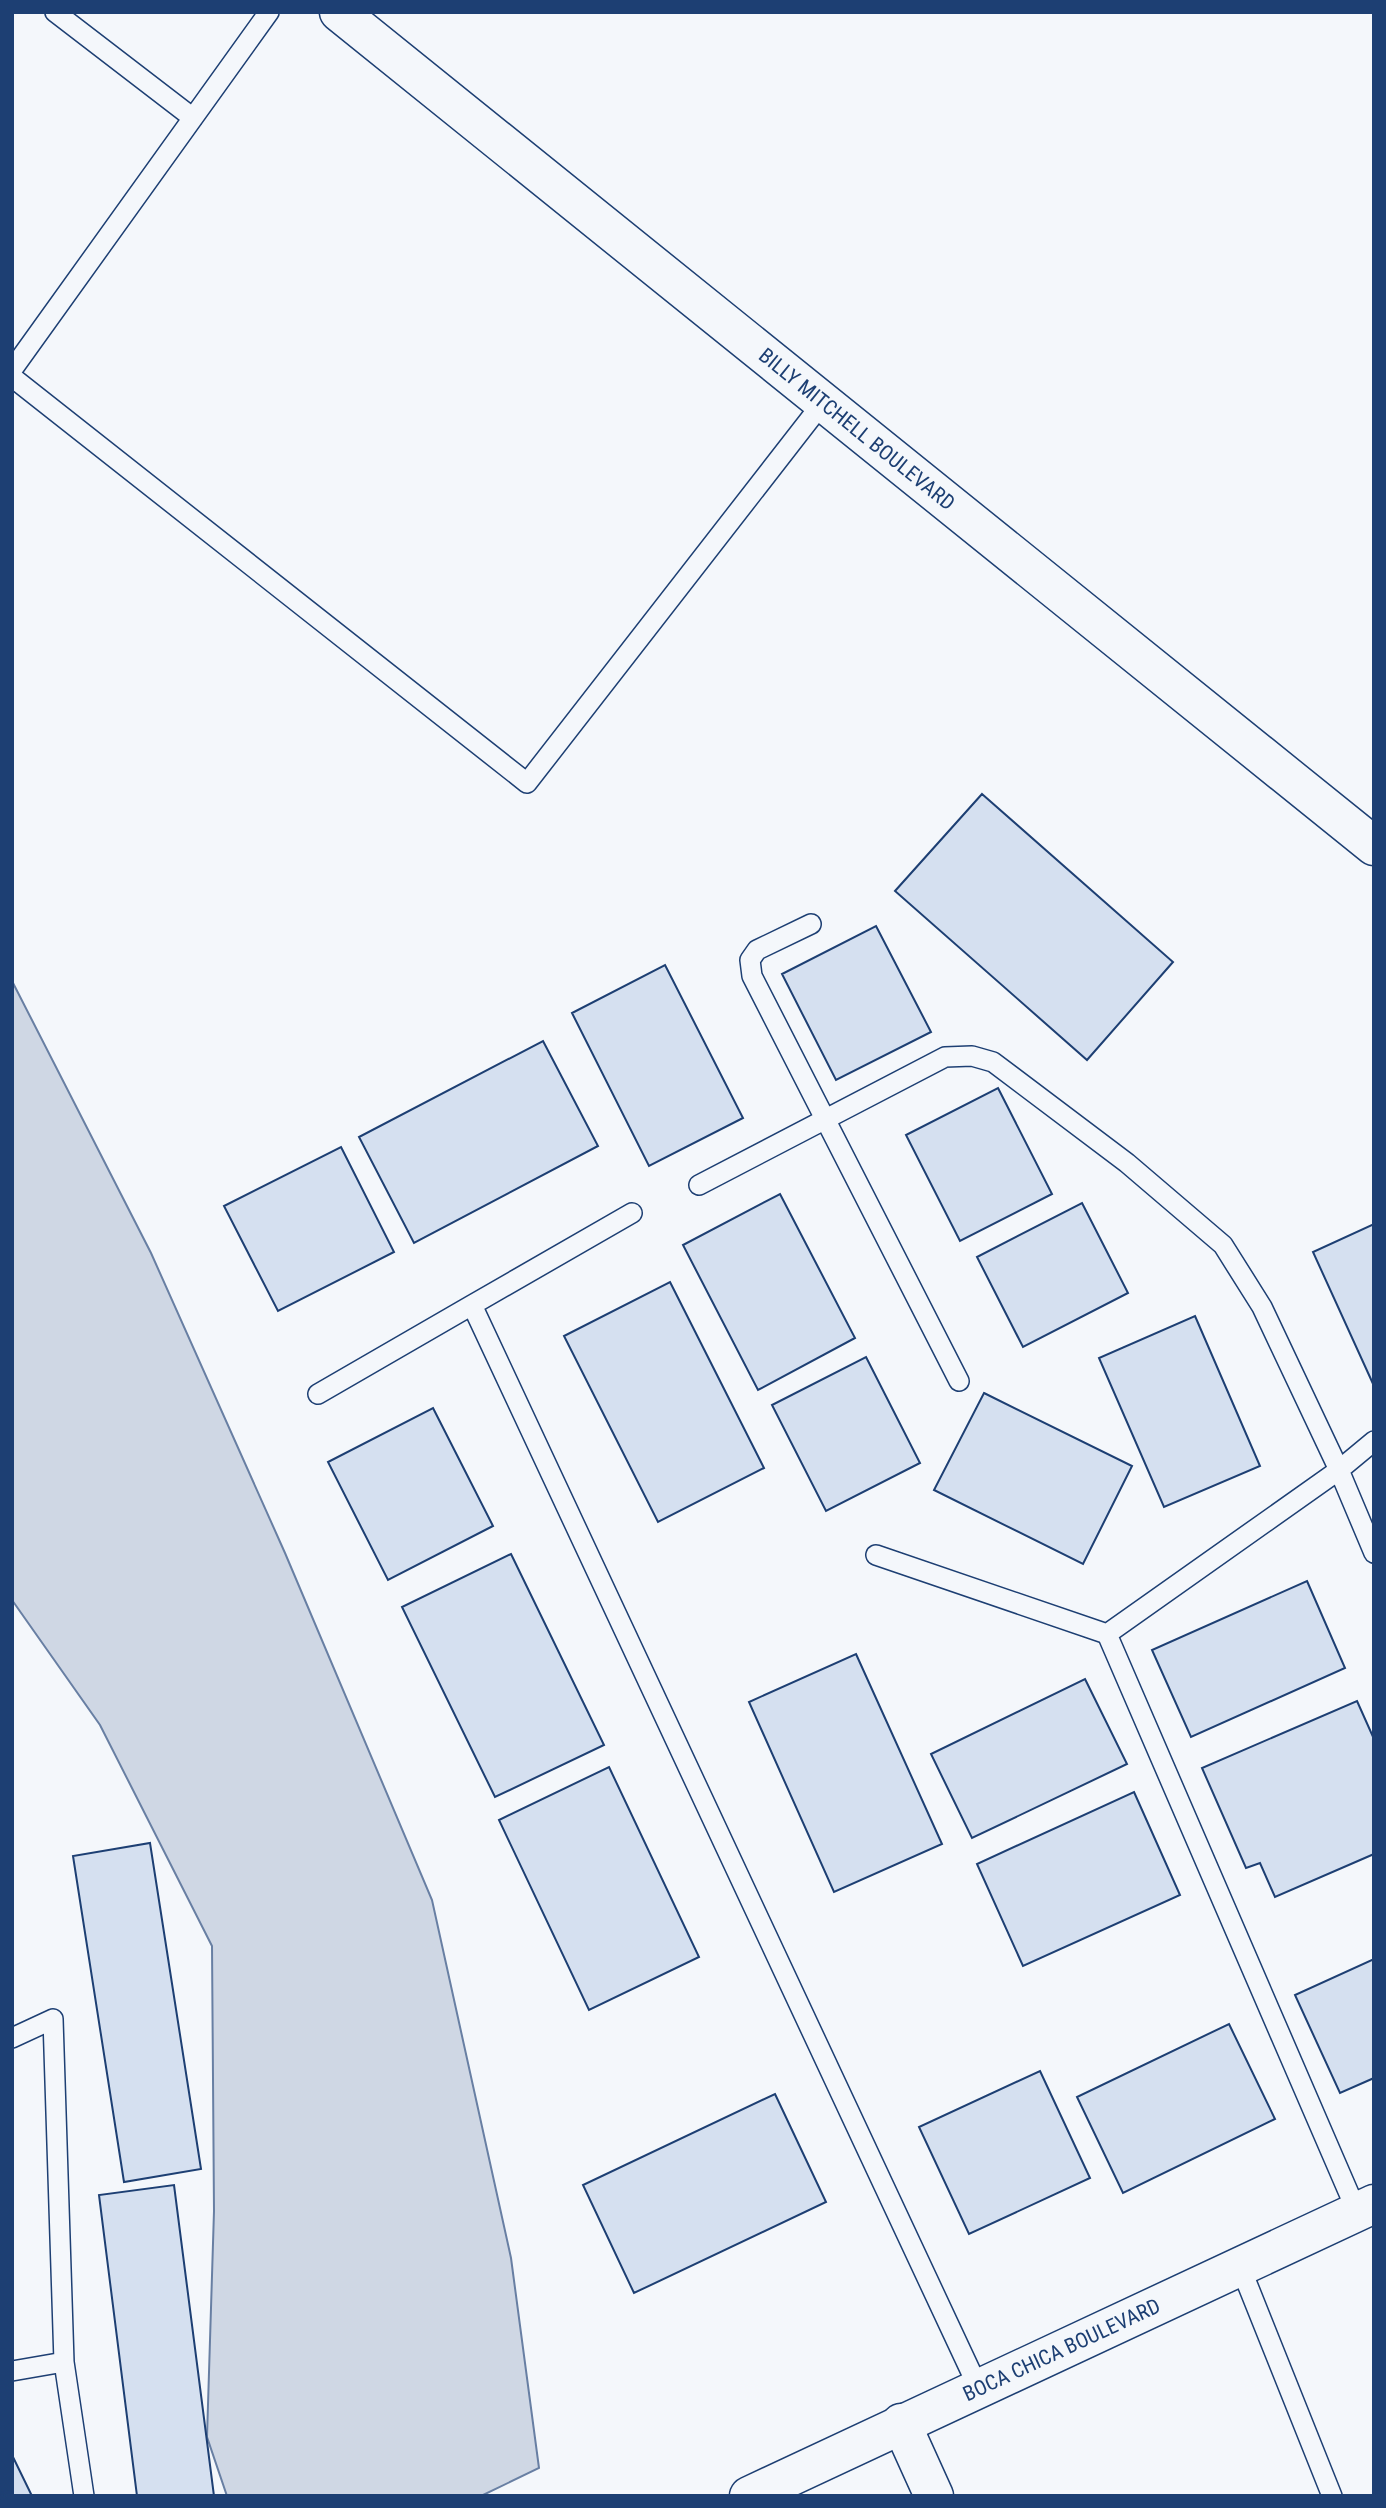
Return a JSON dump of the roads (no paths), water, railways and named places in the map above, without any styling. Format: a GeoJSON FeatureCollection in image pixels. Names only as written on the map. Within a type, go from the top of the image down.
{"type":"FeatureCollection","features":[{"type":"Feature","properties":{"kind":"main road","name":"BILLY MITCHELL BOULEVARD"},"geometry":{"type":"LineString","coordinates":[[339,12],[1374,846]]}},
{"type":"Feature","properties":{"kind":"main road","name":"BOCA CHICA BOULEVARD"},"geometry":{"type":"LineString","coordinates":[[749,2496],[1365,2208]]}},
{"type":"Feature","properties":{"kind":"main road"},"geometry":{"type":"LineString","coordinates":[[901,2423],[934,2496]]}},
{"type":"Feature","properties":{"kind":"lane"},"geometry":{"type":"LineString","coordinates":[[55,12],[193,118]]}},
{"type":"Feature","properties":{"kind":"lane"},"geometry":{"type":"LineString","coordinates":[[12,370],[269,12]]}},
{"type":"Feature","properties":{"kind":"lane"},"geometry":{"type":"LineString","coordinates":[[12,377],[527,783],[824,401]]}},
{"type":"Feature","properties":{"kind":"lane"},"geometry":{"type":"LineString","coordinates":[[811,924],[757,950],[750,960],[752,976],[959,1381]]}},
{"type":"Feature","properties":{"kind":"lane"},"geometry":{"type":"LineString","coordinates":[[699,1185],[945,1057],[972,1056],[993,1062],[1127,1163],[1223,1245],[1262,1307],[1339,1470],[1374,1553]]}},
{"type":"Feature","properties":{"kind":"lane"},"geometry":{"type":"LineString","coordinates":[[318,1394],[632,1213]]}},
{"type":"Feature","properties":{"kind":"lane"},"geometry":{"type":"LineString","coordinates":[[472,1305],[978,2387]]}},
{"type":"Feature","properties":{"kind":"lane"},"geometry":{"type":"LineString","coordinates":[[1107,1634],[1339,1470],[1374,1441]]}},
{"type":"Feature","properties":{"kind":"lane"},"geometry":{"type":"LineString","coordinates":[[876,1555],[1107,1634],[1365,2208]]}},
{"type":"Feature","properties":{"kind":"lane"},"geometry":{"type":"LineString","coordinates":[[12,2038],[53,2020],[64,2361],[84,2496]]}},
{"type":"Feature","properties":{"kind":"lane"},"geometry":{"type":"LineString","coordinates":[[1240,2266],[1332,2496]]}},
{"type":"Feature","properties":{"kind":"lane"},"geometry":{"type":"LineString","coordinates":[[12,2371],[64,2361]]}}]}
